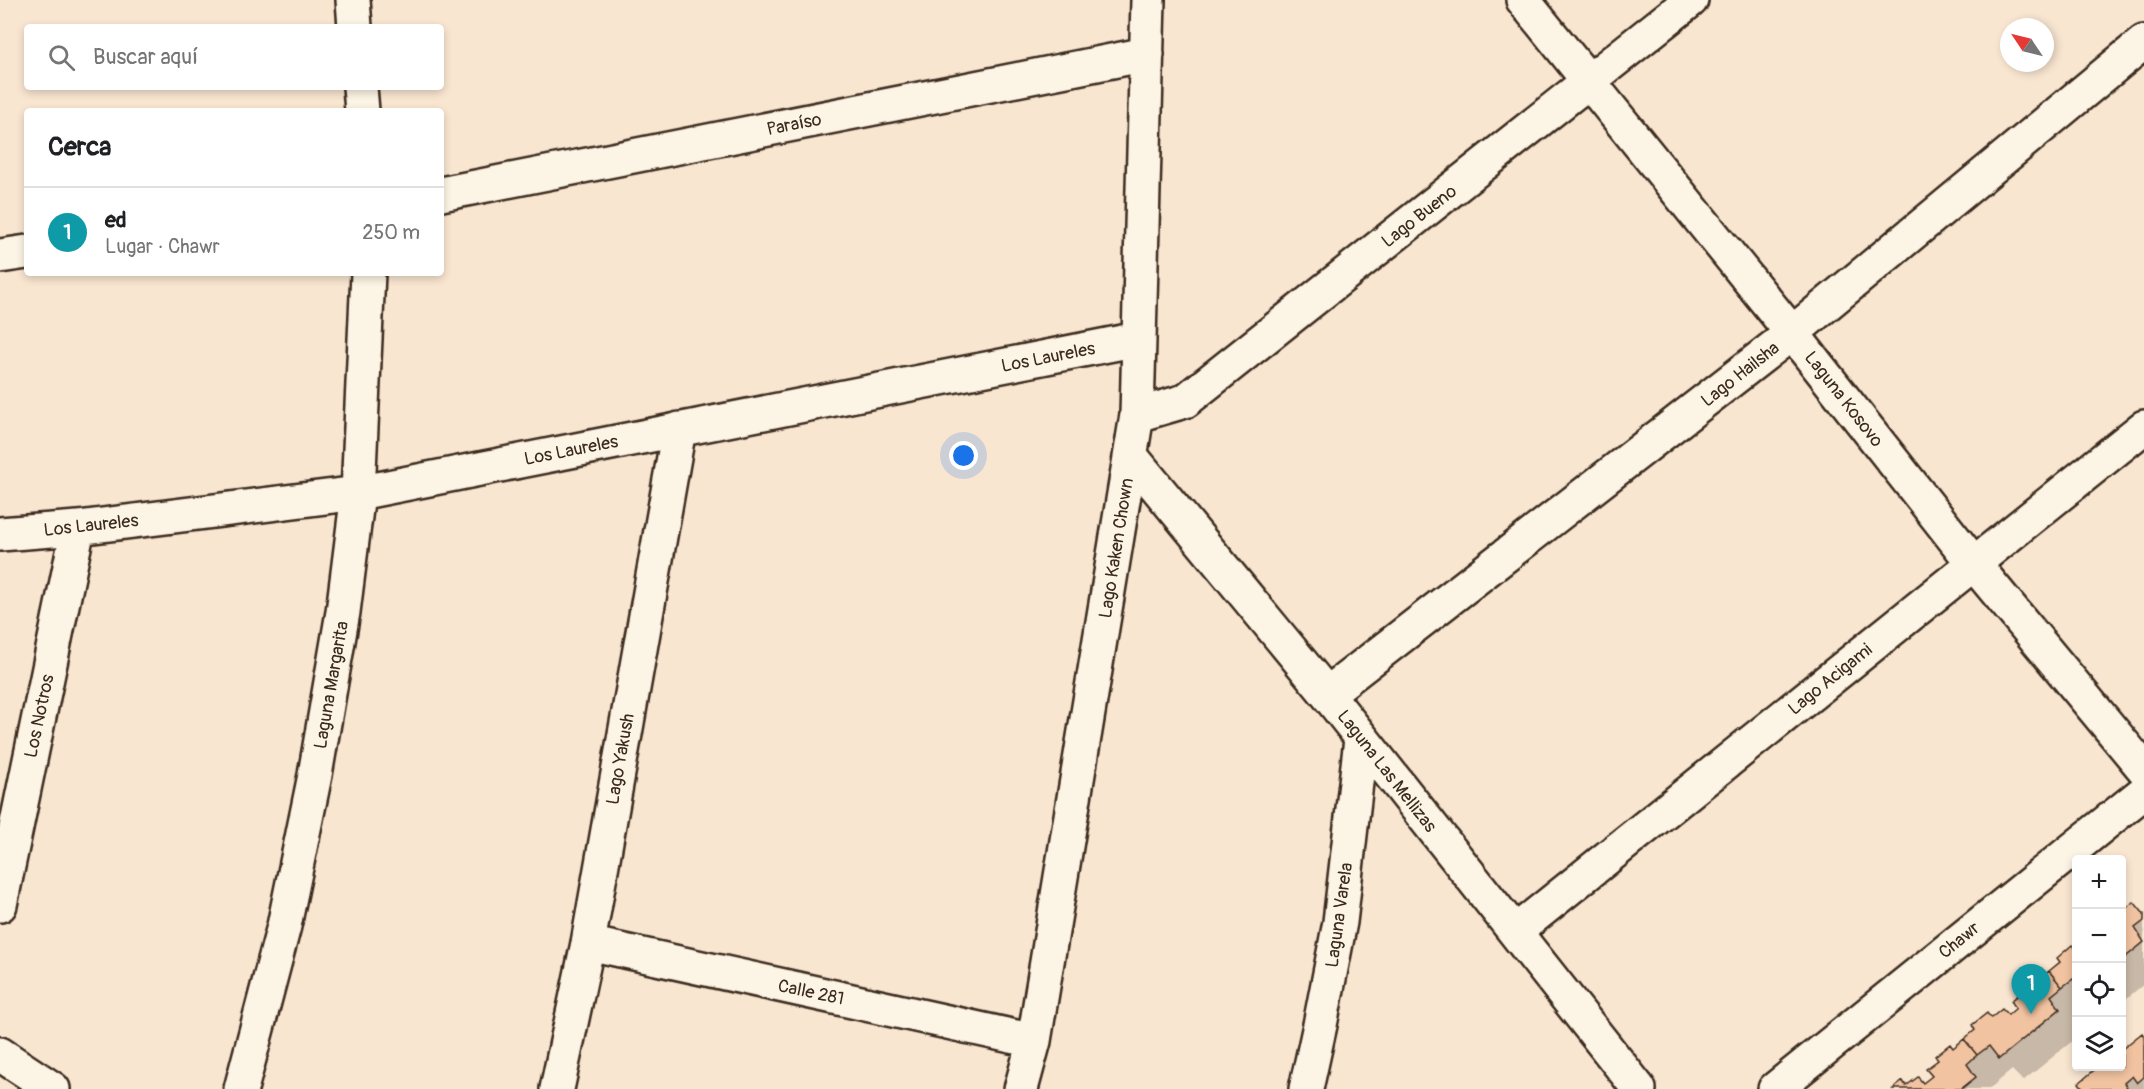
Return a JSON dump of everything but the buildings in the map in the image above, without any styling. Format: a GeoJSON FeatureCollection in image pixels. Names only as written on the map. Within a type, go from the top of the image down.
{"type":"FeatureCollection","features":[{"type":"Feature","properties":{"kind":"street"},"geometry":{"type":"LineString","coordinates":[[352,0],[355,24]]}},
{"type":"Feature","properties":{"kind":"street","name":"Lago Kaken Chown"},"geometry":{"type":"LineString","coordinates":[[1021,1089],[1034,1041],[1137,415],[1148,0]]}},
{"type":"Feature","properties":{"kind":"street","name":"Laguna Kosovo"},"geometry":{"type":"LineString","coordinates":[[1523,0],[1792,333],[1974,564],[2144,769]]}},
{"type":"Feature","properties":{"kind":"street","name":"Lago Bueno"},"geometry":{"type":"LineString","coordinates":[[1137,415],[1185,401],[1691,0]]}},
{"type":"Feature","properties":{"kind":"street","name":"Lago Hailsha"},"geometry":{"type":"LineString","coordinates":[[1327,694],[1792,333],[2144,42]]}},
{"type":"Feature","properties":{"kind":"street","name":"Paraíso"},"geometry":{"type":"LineString","coordinates":[[444,193],[1147,54]]}},
{"type":"Feature","properties":{"kind":"street"},"geometry":{"type":"LineString","coordinates":[[360,90],[362,108]]}},
{"type":"Feature","properties":{"kind":"street"},"geometry":{"type":"LineString","coordinates":[[0,256],[24,252]]}},
{"type":"Feature","properties":{"kind":"street","name":"Laguna Margarita"},"geometry":{"type":"LineString","coordinates":[[241,1089],[284,926],[315,775],[343,612],[358,493],[368,276]]}},
{"type":"Feature","properties":{"kind":"street","name":"Los Laureles"},"geometry":{"type":"LineString","coordinates":[[0,534],[78,528],[358,493],[1138,339]]}},
{"type":"Feature","properties":{"kind":"street","name":"Lago Acigami"},"geometry":{"type":"LineString","coordinates":[[1516,931],[2144,427]]}},
{"type":"Feature","properties":{"kind":"street","name":"Lago Yakush"},"geometry":{"type":"LineString","coordinates":[[557,1089],[588,942],[679,429]]}},
{"type":"Feature","properties":{"kind":"street","name":"Laguna Las Mellizas"},"geometry":{"type":"LineString","coordinates":[[1131,456],[1327,694],[1639,1089]]}},
{"type":"Feature","properties":{"kind":"street","name":"Los Notros"},"geometry":{"type":"LineString","coordinates":[[0,905],[78,528]]}},
{"type":"Feature","properties":{"kind":"street","name":"Laguna Varela"},"geometry":{"type":"LineString","coordinates":[[1306,1089],[1340,922],[1361,739]]}},
{"type":"Feature","properties":{"kind":"street","name":"Chawr"},"geometry":{"type":"LineString","coordinates":[[1774,1089],[2144,792]]}},
{"type":"Feature","properties":{"kind":"street","name":"Calle 281"},"geometry":{"type":"LineString","coordinates":[[588,942],[1034,1041]]}},
{"type":"Feature","properties":{"kind":"street"},"geometry":{"type":"LineString","coordinates":[[0,1054],[53,1089]]}},
{"type":"Feature","properties":{"kind":"place","name":"ed"},"geometry":{"type":"Point","coordinates":[2031,1014]}}]}
